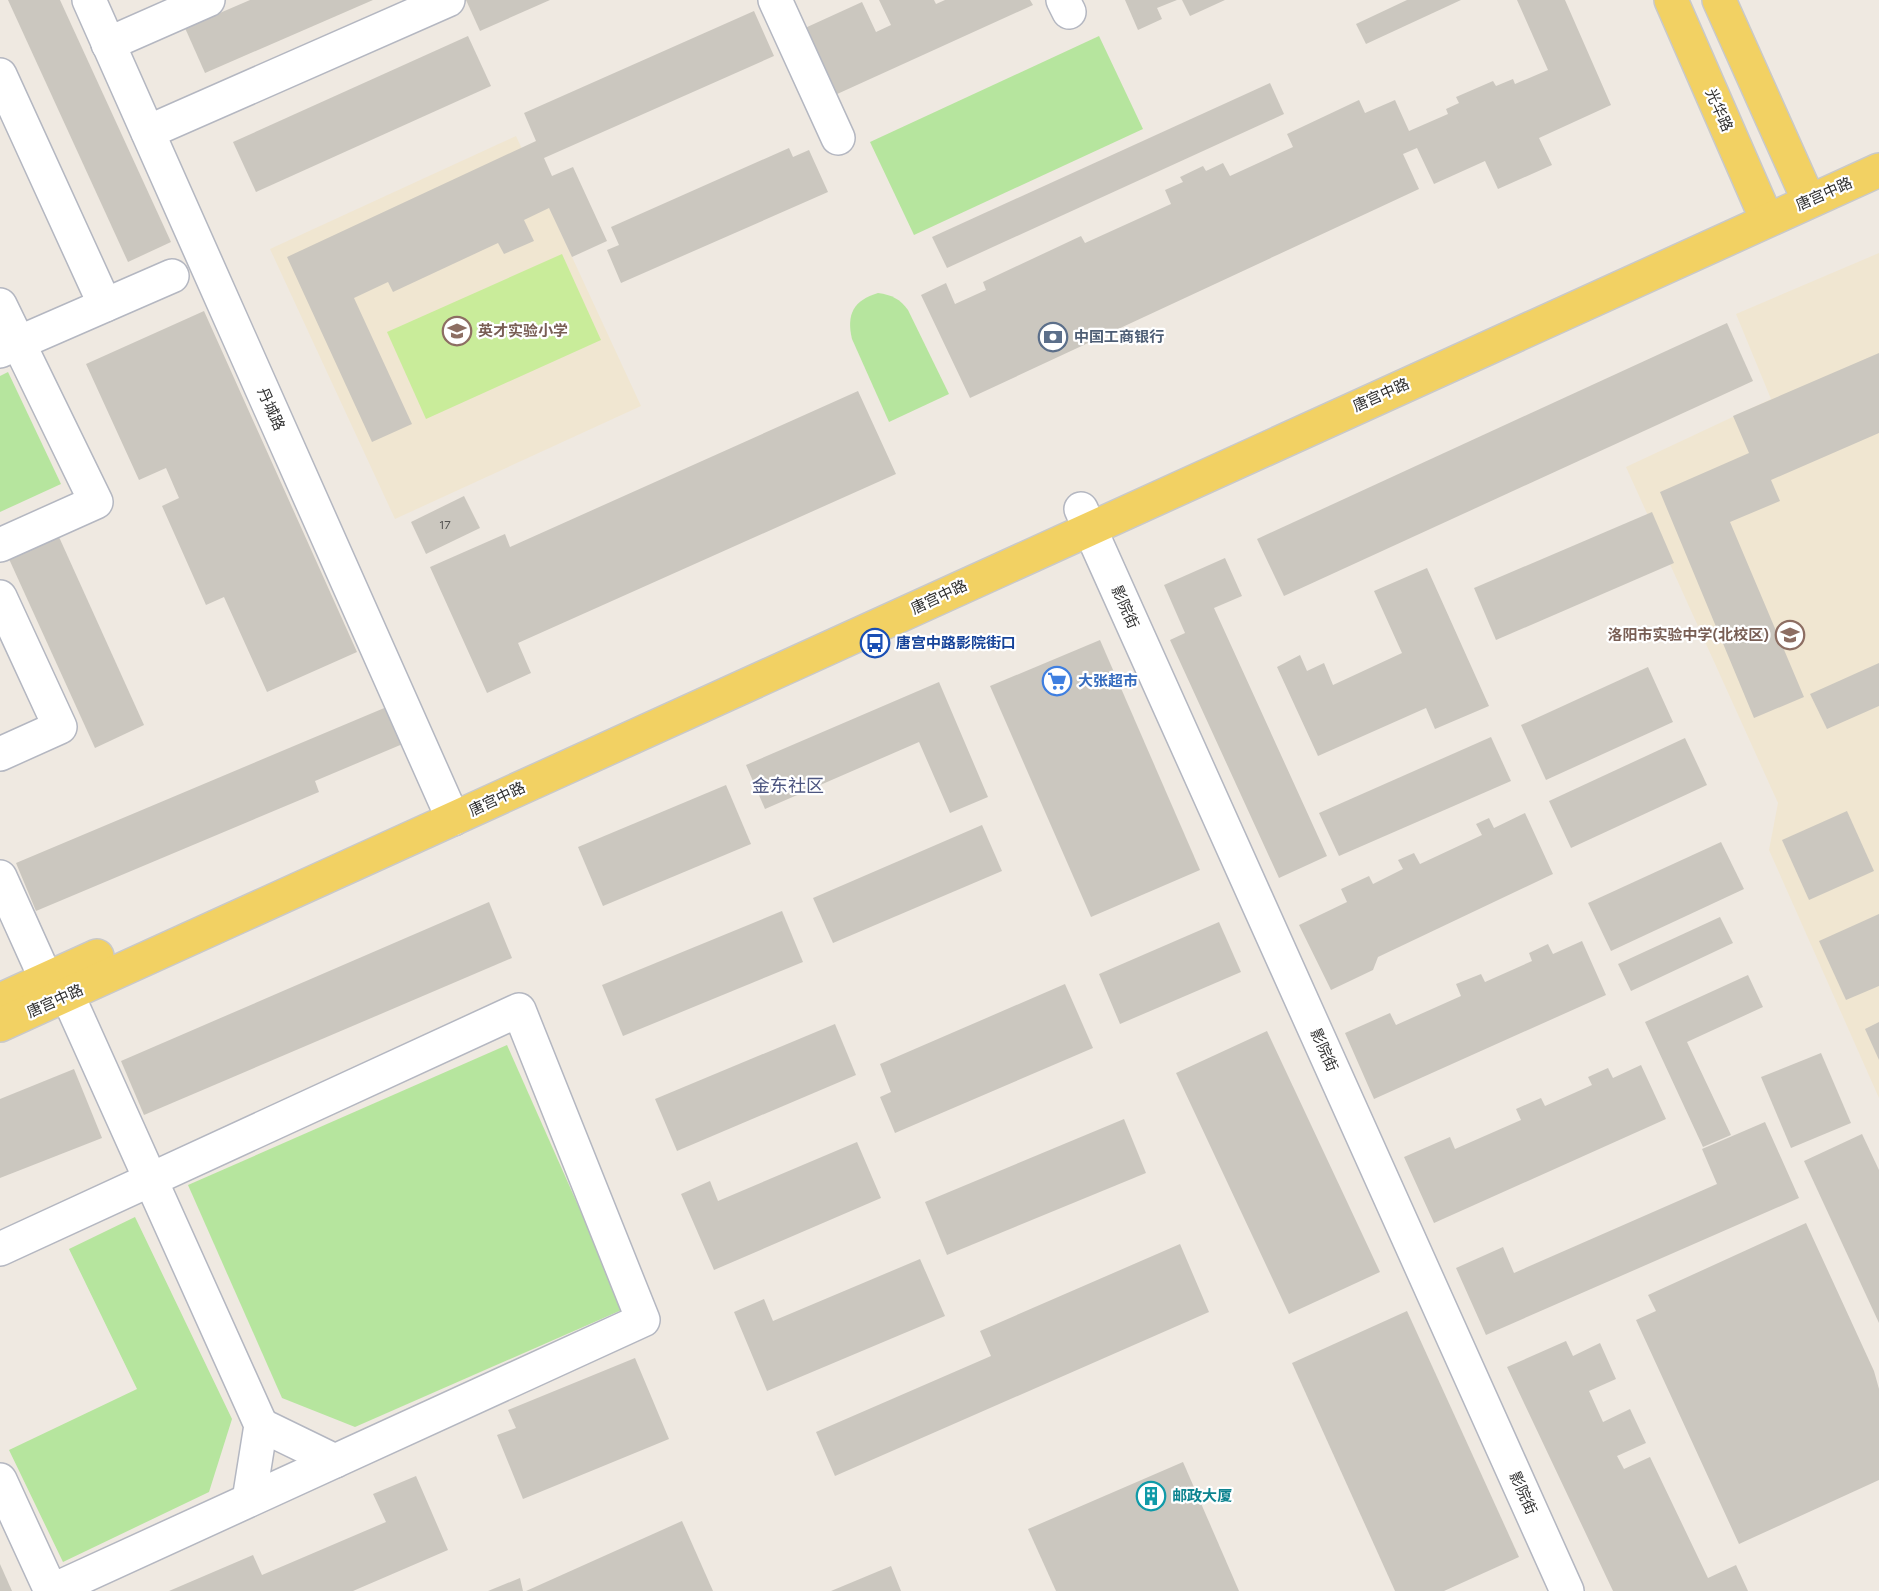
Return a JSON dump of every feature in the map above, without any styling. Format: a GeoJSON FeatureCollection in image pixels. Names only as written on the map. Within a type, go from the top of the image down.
{"type":"FeatureCollection","features":[{"type":"Feature","properties":{"kind":"main road","name":"光华路"},"geometry":{"type":"LineString","coordinates":[[1671,0],[1763,211]]}},
{"type":"Feature","properties":{"kind":"main road"},"geometry":{"type":"LineString","coordinates":[[1719,0],[1805,192]]}},
{"type":"Feature","properties":{"kind":"main road","name":"唐宫中路"},"geometry":{"type":"LineString","coordinates":[[0,1000],[57,983],[449,809],[1805,192],[1879,146]]}},
{"type":"Feature","properties":{"kind":"main road","name":"唐宫中路"},"geometry":{"type":"LineString","coordinates":[[1805,192],[1879,170]]}},
{"type":"Feature","properties":{"kind":"main road","name":"唐宫中路"},"geometry":{"type":"LineString","coordinates":[[0,1025],[57,983]]}},
{"type":"Feature","properties":{"kind":"street","name":"丹城路"},"geometry":{"type":"LineString","coordinates":[[89,0],[449,809]]}},
{"type":"Feature","properties":{"kind":"street"},"geometry":{"type":"LineString","coordinates":[[108,44],[208,0]]}},
{"type":"Feature","properties":{"kind":"street"},"geometry":{"type":"LineString","coordinates":[[148,132],[448,0]]}},
{"type":"Feature","properties":{"kind":"street"},"geometry":{"type":"LineString","coordinates":[[775,0],[838,138]]}},
{"type":"Feature","properties":{"kind":"street"},"geometry":{"type":"LineString","coordinates":[[0,75],[105,306]]}},
{"type":"Feature","properties":{"kind":"street"},"geometry":{"type":"LineString","coordinates":[[9,347],[172,276]]}},
{"type":"Feature","properties":{"kind":"street"},"geometry":{"type":"LineString","coordinates":[[0,305],[9,347],[96,502],[0,545]]}},
{"type":"Feature","properties":{"kind":"street","name":"影院街"},"geometry":{"type":"LineString","coordinates":[[1085,518],[1568,1591]]}},
{"type":"Feature","properties":{"kind":"street"},"geometry":{"type":"LineString","coordinates":[[0,597],[60,727],[0,754]]}},
{"type":"Feature","properties":{"kind":"street"},"geometry":{"type":"LineString","coordinates":[[0,877],[57,983],[150,1179],[261,1425],[249,1500]]}},
{"type":"Feature","properties":{"kind":"street"},"geometry":{"type":"LineString","coordinates":[[0,1249],[519,1010],[643,1320],[51,1591],[0,1480]]}},
{"type":"Feature","properties":{"kind":"street"},"geometry":{"type":"LineString","coordinates":[[261,1425],[335,1461]]}},
{"type":"Feature","properties":{"kind":"shaded area","name":"英才实验小学"},"geometry":{"type":"Polygon","coordinates":[[[516,136],[641,406],[395,519],[270,249],[516,136]]]}},
{"type":"Feature","properties":{"kind":"shaded area","name":"洛阳市实验中学(北校区)"},"geometry":{"type":"Polygon","coordinates":[[[1879,253],[1879,1098],[1769,850],[1778,803],[1626,467],[1771,399],[1736,314],[1879,253]]]}},
{"type":"Feature","properties":{"kind":"green space"},"geometry":{"type":"Polygon","coordinates":[[[1099,36],[1143,129],[914,235],[870,142],[1099,36]]]}},
{"type":"Feature","properties":{"kind":"green space"},"geometry":{"type":"Polygon","coordinates":[[[562,254],[601,340],[426,419],[387,332],[562,254]]]}},
{"type":"Feature","properties":{"kind":"green space"},"geometry":{"type":"Polygon","coordinates":[[[878,293],[895,298],[908,310],[949,394],[889,422],[850,330],[851,315],[854,309],[863,300],[878,293]]]}},
{"type":"Feature","properties":{"kind":"green space"},"geometry":{"type":"Polygon","coordinates":[[[8,372],[61,484],[0,512],[0,376],[8,372]]]}},
{"type":"Feature","properties":{"kind":"green space"},"geometry":{"type":"Polygon","coordinates":[[[507,1045],[624,1309],[355,1427],[282,1398],[188,1185],[507,1045]]]}},
{"type":"Feature","properties":{"kind":"green space"},"geometry":{"type":"Polygon","coordinates":[[[135,1217],[232,1419],[209,1492],[63,1562],[9,1450],[137,1389],[69,1249],[135,1217]]]}},
{"type":"Feature","properties":{"kind":"building"},"geometry":{"type":"Polygon","coordinates":[[[8,0],[60,0],[171,242],[128,262],[8,0]]]}},
{"type":"Feature","properties":{"kind":"building"},"geometry":{"type":"Polygon","coordinates":[[[250,0],[373,0],[205,73],[185,28],[250,0]]]}},
{"type":"Feature","properties":{"kind":"building"},"geometry":{"type":"Polygon","coordinates":[[[466,0],[550,0],[480,31],[466,0]]]}},
{"type":"Feature","properties":{"kind":"building"},"geometry":{"type":"Polygon","coordinates":[[[879,0],[934,0],[936,4],[945,0],[1030,0],[1033,5],[835,95],[805,28],[862,2],[876,32],[891,25],[879,0]]]}},
{"type":"Feature","properties":{"kind":"building"},"geometry":{"type":"Polygon","coordinates":[[[1125,0],[1177,0],[1157,8],[1162,19],[1138,30],[1125,0]]]}},
{"type":"Feature","properties":{"kind":"building"},"geometry":{"type":"Polygon","coordinates":[[[1182,0],[1225,0],[1190,16],[1182,0]]]}},
{"type":"Feature","properties":{"kind":"building"},"geometry":{"type":"Polygon","coordinates":[[[1407,0],[1461,0],[1366,44],[1356,24],[1407,0]]]}},
{"type":"Feature","properties":{"kind":"building"},"geometry":{"type":"Polygon","coordinates":[[[1517,0],[1565,0],[1611,105],[1539,138],[1552,165],[1498,189],[1485,161],[1434,184],[1417,148],[1403,154],[1419,189],[970,398],[921,295],[946,283],[955,304],[986,290],[983,282],[1081,236],[1085,243],[1171,204],[1165,190],[1183,182],[1180,177],[1203,166],[1206,171],[1223,163],[1230,176],[1293,147],[1287,134],[1359,100],[1365,113],[1395,100],[1409,131],[1448,114],[1446,109],[1459,103],[1456,97],[1493,81],[1496,86],[1513,79],[1515,84],[1548,70],[1517,0]]]}},
{"type":"Feature","properties":{"kind":"building"},"geometry":{"type":"Polygon","coordinates":[[[754,11],[774,56],[544,158],[552,176],[573,167],[607,241],[572,257],[549,208],[524,220],[534,241],[504,254],[498,243],[393,292],[388,282],[354,298],[412,424],[372,442],[287,257],[536,141],[524,113],[754,11]]]}},
{"type":"Feature","properties":{"kind":"building"},"geometry":{"type":"Polygon","coordinates":[[[468,36],[491,86],[256,192],[233,142],[468,36]]]}},
{"type":"Feature","properties":{"kind":"building"},"geometry":{"type":"Polygon","coordinates":[[[1270,83],[1284,114],[947,268],[932,237],[1270,83]]]}},
{"type":"Feature","properties":{"kind":"building"},"geometry":{"type":"Polygon","coordinates":[[[789,148],[793,157],[809,150],[828,192],[621,283],[607,250],[619,245],[611,227],[789,148]]]}},
{"type":"Feature","properties":{"kind":"building"},"geometry":{"type":"Polygon","coordinates":[[[204,311],[357,652],[267,692],[224,597],[206,605],[162,506],[179,498],[166,468],[139,480],[86,364],[204,311]]]}},
{"type":"Feature","properties":{"kind":"building"},"geometry":{"type":"Polygon","coordinates":[[[1727,323],[1753,381],[1284,596],[1257,539],[1727,323]]]}},
{"type":"Feature","properties":{"kind":"building"},"geometry":{"type":"Polygon","coordinates":[[[1879,353],[1879,433],[1771,480],[1780,501],[1730,522],[1804,697],[1754,718],[1660,492],[1749,453],[1733,416],[1879,353]]]}},
{"type":"Feature","properties":{"kind":"building"},"geometry":{"type":"Polygon","coordinates":[[[858,391],[896,474],[518,643],[531,673],[487,693],[430,567],[505,534],[510,547],[858,391]]]}},
{"type":"Feature","properties":{"kind":"building"},"geometry":{"type":"Polygon","coordinates":[[[464,496],[480,528],[426,554],[411,522],[464,496]]]}},
{"type":"Feature","properties":{"kind":"building"},"geometry":{"type":"Polygon","coordinates":[[[1652,512],[1674,563],[1496,640],[1474,588],[1652,512]]]}},
{"type":"Feature","properties":{"kind":"building"},"geometry":{"type":"Polygon","coordinates":[[[59,537],[144,725],[95,748],[9,559],[59,537]]]}},
{"type":"Feature","properties":{"kind":"building"},"geometry":{"type":"Polygon","coordinates":[[[1225,558],[1242,596],[1214,608],[1327,856],[1279,878],[1170,640],[1185,633],[1164,585],[1225,558]]]}},
{"type":"Feature","properties":{"kind":"building"},"geometry":{"type":"Polygon","coordinates":[[[1427,568],[1489,706],[1435,729],[1426,708],[1318,756],[1277,667],[1300,655],[1307,671],[1324,663],[1333,685],[1402,653],[1374,591],[1427,568]]]}},
{"type":"Feature","properties":{"kind":"building"},"geometry":{"type":"Polygon","coordinates":[[[1100,640],[1200,870],[1091,917],[990,686],[1100,640]]]}},
{"type":"Feature","properties":{"kind":"building"},"geometry":{"type":"Polygon","coordinates":[[[1879,663],[1879,706],[1827,729],[1810,694],[1879,663]]]}},
{"type":"Feature","properties":{"kind":"building"},"geometry":{"type":"Polygon","coordinates":[[[1648,667],[1673,722],[1546,780],[1521,725],[1648,667]]]}},
{"type":"Feature","properties":{"kind":"building"},"geometry":{"type":"Polygon","coordinates":[[[939,682],[988,797],[950,813],[919,742],[765,809],[746,765],[939,682]]]}},
{"type":"Feature","properties":{"kind":"building"},"geometry":{"type":"Polygon","coordinates":[[[389,706],[405,743],[315,781],[319,792],[36,911],[16,863],[389,706]]]}},
{"type":"Feature","properties":{"kind":"building"},"geometry":{"type":"Polygon","coordinates":[[[1491,737],[1511,781],[1339,856],[1319,813],[1491,737]]]}},
{"type":"Feature","properties":{"kind":"building"},"geometry":{"type":"Polygon","coordinates":[[[1685,738],[1707,785],[1571,848],[1549,801],[1685,738]]]}},
{"type":"Feature","properties":{"kind":"building"},"geometry":{"type":"Polygon","coordinates":[[[726,785],[751,844],[603,906],[578,847],[726,785]]]}},
{"type":"Feature","properties":{"kind":"building"},"geometry":{"type":"Polygon","coordinates":[[[1847,811],[1874,871],[1809,900],[1782,840],[1847,811]]]}},
{"type":"Feature","properties":{"kind":"building"},"geometry":{"type":"Polygon","coordinates":[[[1525,813],[1553,874],[1378,957],[1373,970],[1331,990],[1299,925],[1347,902],[1341,889],[1369,876],[1373,884],[1403,869],[1398,860],[1414,853],[1420,864],[1482,835],[1476,824],[1489,818],[1494,828],[1525,813]]]}},
{"type":"Feature","properties":{"kind":"building"},"geometry":{"type":"Polygon","coordinates":[[[982,825],[1002,871],[833,943],[813,898],[982,825]]]}},
{"type":"Feature","properties":{"kind":"building"},"geometry":{"type":"Polygon","coordinates":[[[1721,842],[1744,889],[1611,951],[1588,903],[1721,842]]]}},
{"type":"Feature","properties":{"kind":"building"},"geometry":{"type":"Polygon","coordinates":[[[489,902],[512,958],[144,1115],[121,1061],[489,902]]]}},
{"type":"Feature","properties":{"kind":"building"},"geometry":{"type":"Polygon","coordinates":[[[782,911],[803,962],[623,1036],[602,985],[782,911]]]}},
{"type":"Feature","properties":{"kind":"building"},"geometry":{"type":"Polygon","coordinates":[[[1879,914],[1879,986],[1846,1000],[1819,941],[1879,914]]]}},
{"type":"Feature","properties":{"kind":"building"},"geometry":{"type":"Polygon","coordinates":[[[1720,917],[1733,943],[1631,991],[1618,964],[1720,917]]]}},
{"type":"Feature","properties":{"kind":"building"},"geometry":{"type":"Polygon","coordinates":[[[1219,922],[1241,972],[1120,1024],[1099,974],[1219,922]]]}},
{"type":"Feature","properties":{"kind":"building"},"geometry":{"type":"Polygon","coordinates":[[[1582,941],[1606,995],[1374,1099],[1345,1033],[1390,1013],[1396,1025],[1461,996],[1456,984],[1481,974],[1485,982],[1532,961],[1529,953],[1548,944],[1553,954],[1582,941]]]}},
{"type":"Feature","properties":{"kind":"building"},"geometry":{"type":"Polygon","coordinates":[[[1748,975],[1763,1007],[1687,1042],[1731,1135],[1703,1147],[1645,1022],[1748,975]]]}},
{"type":"Feature","properties":{"kind":"building"},"geometry":{"type":"Polygon","coordinates":[[[1065,984],[1093,1048],[895,1133],[880,1097],[891,1092],[880,1064],[1065,984]]]}},
{"type":"Feature","properties":{"kind":"building"},"geometry":{"type":"Polygon","coordinates":[[[1879,1022],[1879,1060],[1865,1029],[1879,1022]]]}},
{"type":"Feature","properties":{"kind":"building"},"geometry":{"type":"Polygon","coordinates":[[[835,1024],[856,1075],[677,1151],[655,1099],[835,1024]]]}},
{"type":"Feature","properties":{"kind":"building"},"geometry":{"type":"Polygon","coordinates":[[[1267,1031],[1380,1272],[1289,1314],[1176,1073],[1267,1031]]]}},
{"type":"Feature","properties":{"kind":"building"},"geometry":{"type":"Polygon","coordinates":[[[1821,1053],[1851,1123],[1791,1148],[1761,1077],[1821,1053]]]}},
{"type":"Feature","properties":{"kind":"building"},"geometry":{"type":"Polygon","coordinates":[[[1641,1065],[1666,1119],[1434,1223],[1404,1157],[1450,1137],[1455,1149],[1521,1120],[1516,1109],[1541,1098],[1545,1106],[1592,1085],[1588,1077],[1608,1068],[1613,1078],[1641,1065]]]}},
{"type":"Feature","properties":{"kind":"building"},"geometry":{"type":"Polygon","coordinates":[[[74,1069],[102,1138],[0,1178],[0,1099],[74,1069]]]}},
{"type":"Feature","properties":{"kind":"building"},"geometry":{"type":"Polygon","coordinates":[[[1124,1119],[1146,1173],[947,1255],[925,1202],[1124,1119]]]}},
{"type":"Feature","properties":{"kind":"building"},"geometry":{"type":"Polygon","coordinates":[[[1765,1122],[1799,1198],[1486,1335],[1456,1268],[1503,1247],[1514,1273],[1717,1184],[1702,1149],[1765,1122]]]}},
{"type":"Feature","properties":{"kind":"building"},"geometry":{"type":"Polygon","coordinates":[[[1862,1134],[1879,1170],[1879,1323],[1804,1161],[1862,1134]]]}},
{"type":"Feature","properties":{"kind":"building"},"geometry":{"type":"Polygon","coordinates":[[[857,1142],[881,1198],[714,1270],[681,1194],[710,1181],[718,1201],[857,1142]]]}},
{"type":"Feature","properties":{"kind":"building"},"geometry":{"type":"Polygon","coordinates":[[[1806,1223],[1874,1371],[1879,1389],[1879,1480],[1739,1544],[1636,1320],[1656,1311],[1648,1295],[1806,1223]]]}},
{"type":"Feature","properties":{"kind":"building"},"geometry":{"type":"Polygon","coordinates":[[[1180,1244],[1209,1312],[835,1476],[816,1432],[991,1356],[980,1331],[1180,1244]]]}},
{"type":"Feature","properties":{"kind":"building"},"geometry":{"type":"Polygon","coordinates":[[[920,1259],[945,1316],[767,1391],[734,1312],[764,1299],[773,1321],[920,1259]]]}},
{"type":"Feature","properties":{"kind":"building"},"geometry":{"type":"Polygon","coordinates":[[[1407,1311],[1519,1557],[1444,1591],[1395,1591],[1292,1363],[1407,1311]]]}},
{"type":"Feature","properties":{"kind":"building"},"geometry":{"type":"Polygon","coordinates":[[[1566,1341],[1573,1356],[1600,1343],[1616,1379],[1589,1391],[1603,1422],[1630,1409],[1646,1443],[1617,1456],[1624,1469],[1650,1457],[1708,1578],[1736,1565],[1748,1591],[1613,1591],[1507,1367],[1566,1341]]]}},
{"type":"Feature","properties":{"kind":"building"},"geometry":{"type":"Polygon","coordinates":[[[635,1358],[669,1439],[523,1499],[497,1435],[516,1428],[508,1410],[635,1358]]]}},
{"type":"Feature","properties":{"kind":"building","name":"邮政大厦"},"geometry":{"type":"Polygon","coordinates":[[[1183,1462],[1239,1591],[1056,1591],[1028,1529],[1183,1462]]]}},
{"type":"Feature","properties":{"kind":"building"},"geometry":{"type":"Polygon","coordinates":[[[416,1476],[448,1550],[353,1591],[169,1591],[253,1555],[262,1575],[386,1522],[373,1494],[416,1476]]]}},
{"type":"Feature","properties":{"kind":"building"},"geometry":{"type":"Polygon","coordinates":[[[682,1521],[713,1591],[526,1591],[682,1521]]]}},
{"type":"Feature","properties":{"kind":"building"},"geometry":{"type":"Polygon","coordinates":[[[0,1564],[12,1591],[0,1591],[0,1564]]]}},
{"type":"Feature","properties":{"kind":"building"},"geometry":{"type":"Polygon","coordinates":[[[891,1566],[901,1591],[831,1591],[891,1566]]]}},
{"type":"Feature","properties":{"kind":"building"},"geometry":{"type":"Polygon","coordinates":[[[520,1578],[523,1591],[488,1591],[520,1578]]]}},
{"type":"Feature","properties":{"kind":"place","name":"英才实验小学"},"geometry":{"type":"Point","coordinates":[457,331]}},
{"type":"Feature","properties":{"kind":"place","name":"中国工商银行"},"geometry":{"type":"Point","coordinates":[1053,337]}},
{"type":"Feature","properties":{"kind":"place","name":"洛阳市实验中学(北校区)"},"geometry":{"type":"Point","coordinates":[1790,635]}},
{"type":"Feature","properties":{"kind":"place","name":"唐宫中路影院街口"},"geometry":{"type":"Point","coordinates":[875,643]}},
{"type":"Feature","properties":{"kind":"place","name":"大张超市"},"geometry":{"type":"Point","coordinates":[1057,681]}},
{"type":"Feature","properties":{"kind":"place","name":"邮政大厦"},"geometry":{"type":"Point","coordinates":[1151,1496]}},
{"type":"Feature","properties":{"kind":"district","name":"金东社区"},"geometry":{"type":"Point","coordinates":[788,786]}}]}
